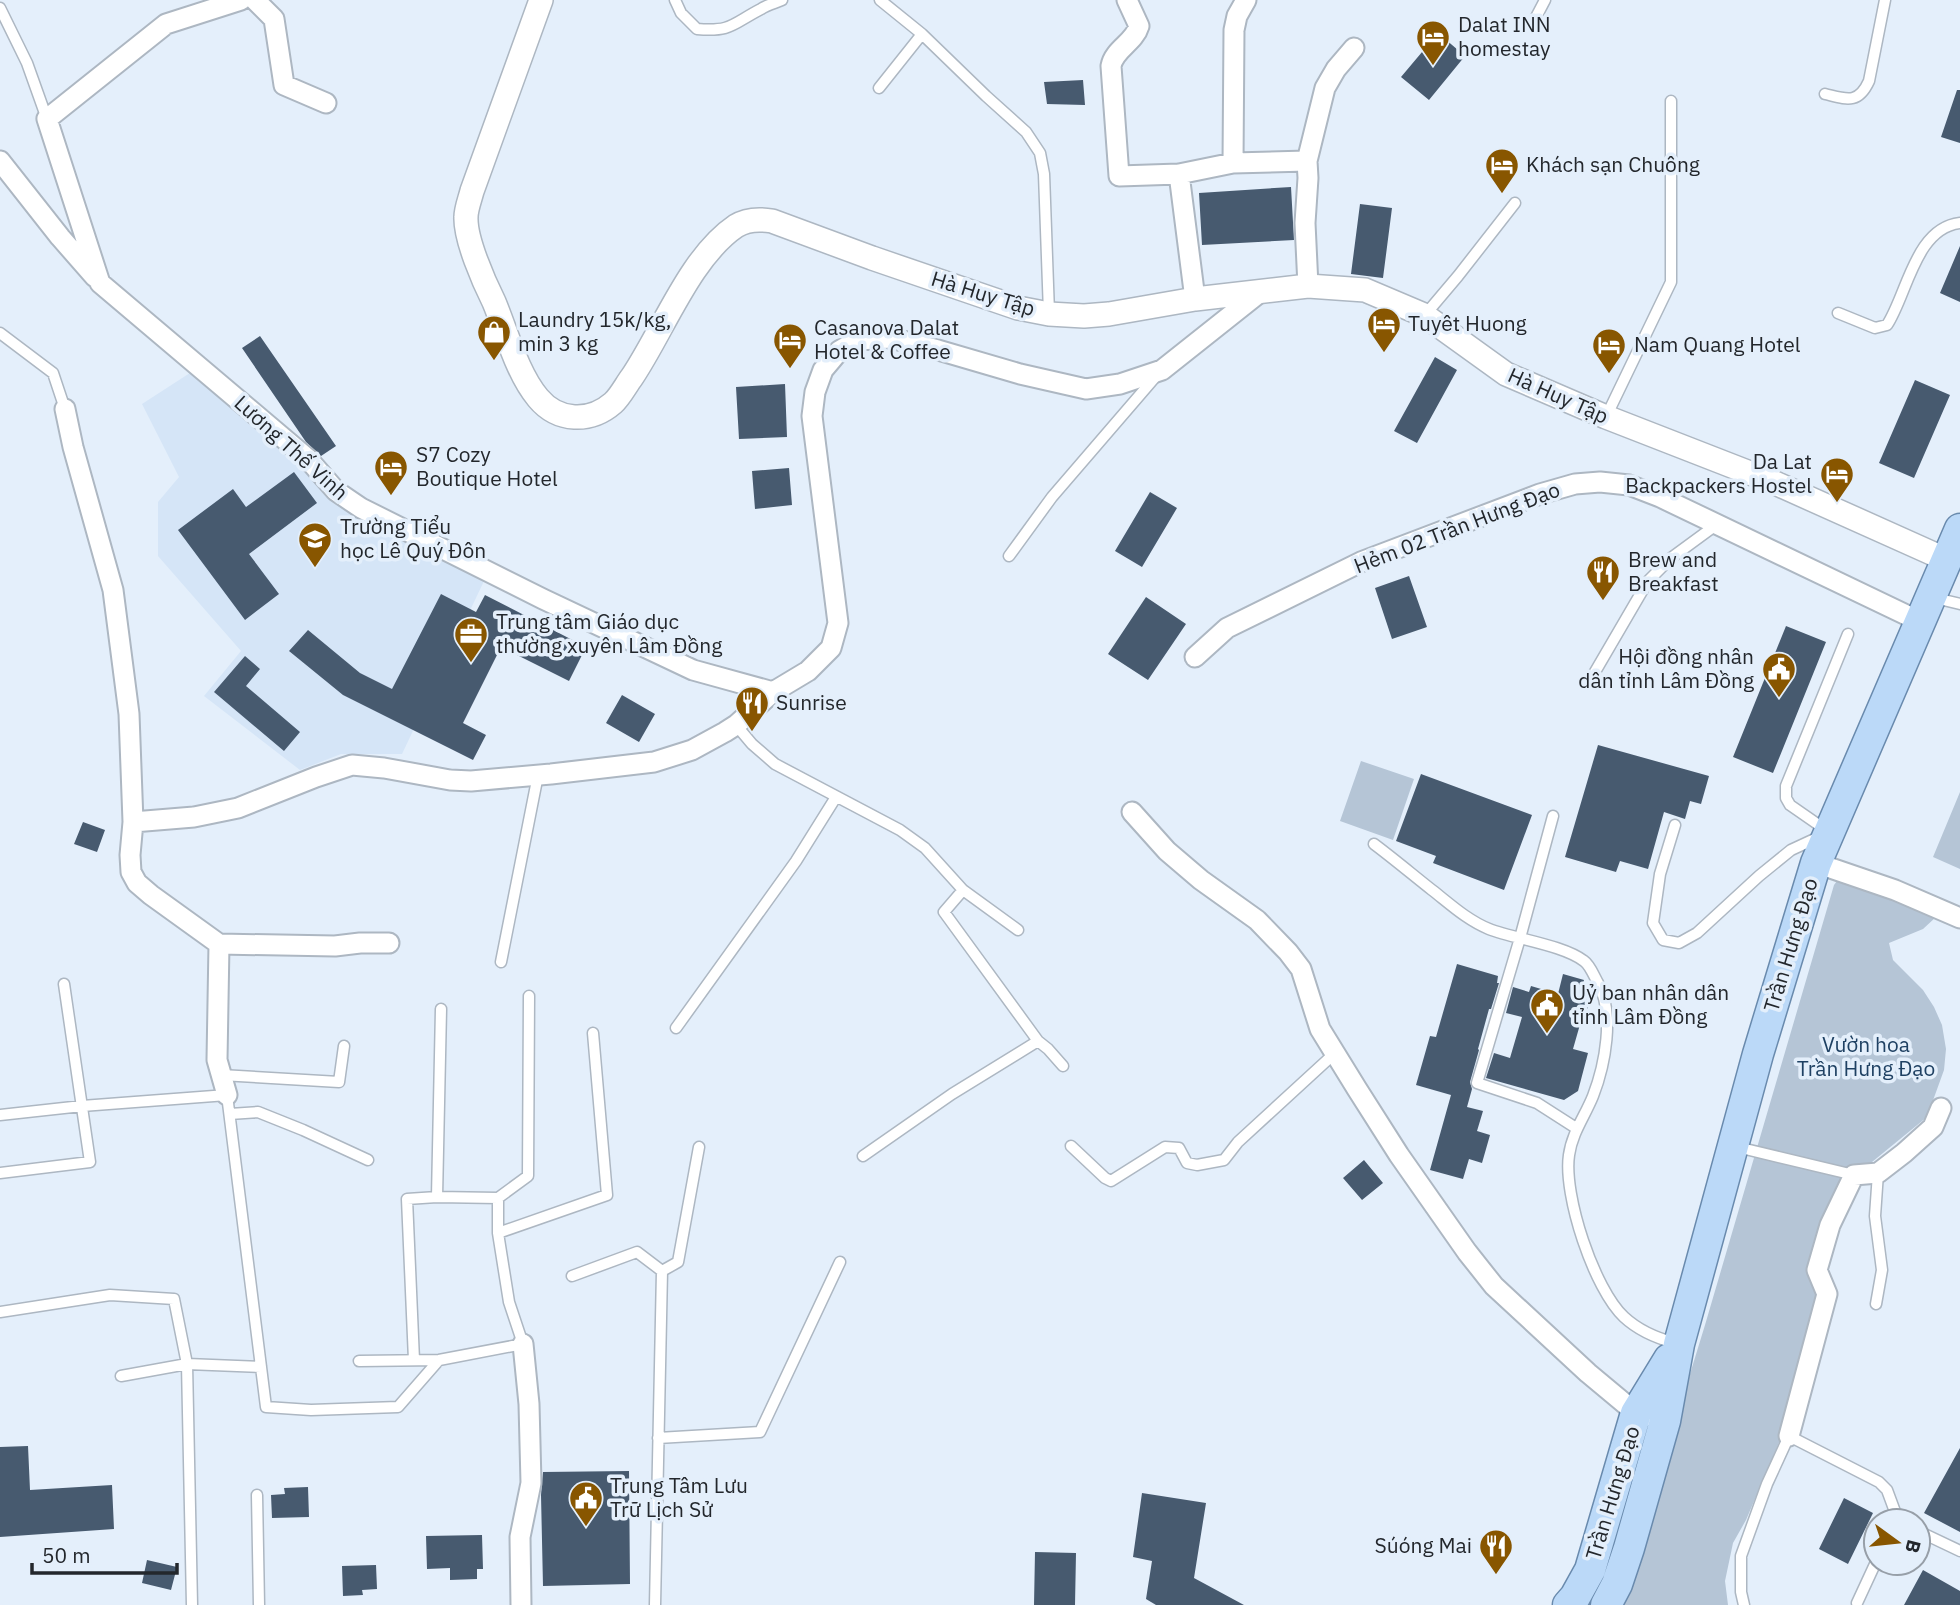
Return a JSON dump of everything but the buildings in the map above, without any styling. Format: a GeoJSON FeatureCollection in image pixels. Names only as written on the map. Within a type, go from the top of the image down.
{"type":"FeatureCollection","features":[{"type":"Feature","properties":{"kind":"main road","name":"Trần Hưng Đạo"},"geometry":{"type":"LineString","coordinates":[[1606,1605],[1617,1584],[1629,1548],[1665,1422],[1679,1344],[1758,1054],[1816,863],[1960,528]]}},
{"type":"Feature","properties":{"kind":"main road","name":"Trần Hưng Đạo"},"geometry":{"type":"LineString","coordinates":[[1568,1605],[1590,1570],[1636,1413],[1679,1344]]}},
{"type":"Feature","properties":{"kind":"street"},"geometry":{"type":"LineString","coordinates":[[100,283],[47,119],[166,24],[241,0]]}},
{"type":"Feature","properties":{"kind":"street"},"geometry":{"type":"LineString","coordinates":[[255,0],[274,19],[284,85],[327,103]]}},
{"type":"Feature","properties":{"kind":"street","name":"Hà Huy Tập"},"geometry":{"type":"LineString","coordinates":[[541,0],[472,191],[466,217],[472,250],[519,366],[538,399],[557,413],[571,419],[592,416],[614,402],[642,362],[686,284],[716,243],[738,224],[757,219],[772,221],[1018,307],[1049,314],[1109,314],[1195,299],[1308,286],[1365,290],[1424,315],[1506,374],[1606,417],[1773,482],[1947,560]]}},
{"type":"Feature","properties":{"kind":"street"},"geometry":{"type":"LineString","coordinates":[[1127,0],[1139,26],[1133,38],[1115,55],[1111,66],[1119,176],[1179,174],[1233,163],[1307,161]]}},
{"type":"Feature","properties":{"kind":"street"},"geometry":{"type":"LineString","coordinates":[[1233,163],[1234,30],[1237,16],[1246,0]]}},
{"type":"Feature","properties":{"kind":"street"},"geometry":{"type":"LineString","coordinates":[[1308,286],[1304,223],[1307,161],[1325,88],[1336,69],[1354,48]]}},
{"type":"Feature","properties":{"kind":"street","name":"Lương Thế Vinh"},"geometry":{"type":"LineString","coordinates":[[0,161],[100,283],[308,459],[336,491],[360,508],[693,670],[773,692]]}},
{"type":"Feature","properties":{"kind":"street"},"geometry":{"type":"LineString","coordinates":[[1179,174],[1195,299]]}},
{"type":"Feature","properties":{"kind":"street"},"geometry":{"type":"LineString","coordinates":[[133,822],[194,817],[238,808],[316,776],[352,765],[450,780],[501,779],[654,762],[692,750],[736,725],[773,692],[808,671],[831,648],[838,623],[812,416],[815,392],[823,370],[839,351],[858,340],[891,338],[1020,374],[1086,389],[1120,384],[1162,370],[1259,293]]}},
{"type":"Feature","properties":{"kind":"street"},"geometry":{"type":"LineString","coordinates":[[65,409],[113,590],[129,713],[133,822],[130,855],[131,872],[137,883],[219,944],[335,946],[389,943]]}},
{"type":"Feature","properties":{"kind":"street","name":"Hẻm 02 Trần Hưng Đạo"},"geometry":{"type":"LineString","coordinates":[[1195,656],[1227,628],[1361,562],[1540,494],[1575,484],[1600,482],[1629,485],[1660,496],[1717,524],[1926,610]]}},
{"type":"Feature","properties":{"kind":"street"},"geometry":{"type":"LineString","coordinates":[[1132,813],[1167,851],[1257,920],[1288,952],[1301,969],[1320,1029],[1399,1155],[1466,1252],[1494,1286],[1588,1373],[1636,1413],[1665,1422]]}},
{"type":"Feature","properties":{"kind":"street"},"geometry":{"type":"LineString","coordinates":[[1816,863],[1895,890],[1960,918]]}},
{"type":"Feature","properties":{"kind":"street"},"geometry":{"type":"LineString","coordinates":[[219,944],[217,1060],[228,1105]]}},
{"type":"Feature","properties":{"kind":"street"},"geometry":{"type":"LineString","coordinates":[[1789,1436],[1827,1294],[1817,1270],[1830,1225],[1854,1175],[1878,1173],[1921,1140],[1933,1127],[1941,1108]]}},
{"type":"Feature","properties":{"kind":"street"},"geometry":{"type":"LineString","coordinates":[[521,1605],[520,1537],[531,1483],[529,1404],[523,1344]]}},
{"type":"Feature","properties":{"kind":"lane"},"geometry":{"type":"LineString","coordinates":[[674,0],[681,13],[697,29],[715,30],[735,26],[761,9],[782,0]]}},
{"type":"Feature","properties":{"kind":"lane"},"geometry":{"type":"LineString","coordinates":[[880,0],[922,34],[1026,132],[1040,153],[1044,174],[1049,314]]}},
{"type":"Feature","properties":{"kind":"lane"},"geometry":{"type":"LineString","coordinates":[[1534,21],[1545,0]]}},
{"type":"Feature","properties":{"kind":"lane"},"geometry":{"type":"LineString","coordinates":[[1825,94],[1850,99],[1859,97],[1864,92],[1869,81],[1885,0]]}},
{"type":"Feature","properties":{"kind":"lane"},"geometry":{"type":"LineString","coordinates":[[0,8],[27,63],[47,119]]}},
{"type":"Feature","properties":{"kind":"lane"},"geometry":{"type":"LineString","coordinates":[[879,88],[922,34]]}},
{"type":"Feature","properties":{"kind":"lane"},"geometry":{"type":"LineString","coordinates":[[1606,417],[1671,282],[1671,101]]}},
{"type":"Feature","properties":{"kind":"lane"},"geometry":{"type":"LineString","coordinates":[[1424,315],[1515,203]]}},
{"type":"Feature","properties":{"kind":"lane"},"geometry":{"type":"LineString","coordinates":[[1838,313],[1875,328],[1888,325],[1922,251],[1936,234],[1960,223]]}},
{"type":"Feature","properties":{"kind":"lane"},"geometry":{"type":"LineString","coordinates":[[0,333],[53,373],[65,409]]}},
{"type":"Feature","properties":{"kind":"lane"},"geometry":{"type":"LineString","coordinates":[[1009,556],[1052,497],[1162,370]]}},
{"type":"Feature","properties":{"kind":"lane"},"geometry":{"type":"LineString","coordinates":[[1592,677],[1648,581],[1671,558],[1717,524]]}},
{"type":"Feature","properties":{"kind":"lane"},"geometry":{"type":"LineString","coordinates":[[1926,610],[1960,604]]}},
{"type":"Feature","properties":{"kind":"lane"},"geometry":{"type":"LineString","coordinates":[[1675,825],[1660,874],[1653,923],[1663,940],[1679,943],[1698,933],[1791,850],[1829,832],[1790,805],[1786,798],[1786,786],[1848,634]]}},
{"type":"Feature","properties":{"kind":"lane"},"geometry":{"type":"LineString","coordinates":[[736,725],[752,744],[775,764],[900,830],[917,842],[963,890],[1018,930]]}},
{"type":"Feature","properties":{"kind":"lane"},"geometry":{"type":"LineString","coordinates":[[501,962],[538,775]]}},
{"type":"Feature","properties":{"kind":"lane"},"geometry":{"type":"LineString","coordinates":[[676,1028],[796,861],[836,796]]}},
{"type":"Feature","properties":{"kind":"lane"},"geometry":{"type":"LineString","coordinates":[[1553,816],[1477,1083],[1537,1103],[1576,1128]]}},
{"type":"Feature","properties":{"kind":"lane"},"geometry":{"type":"LineString","coordinates":[[1374,844],[1461,913],[1488,929],[1569,953],[1586,962],[1600,986],[1606,1012],[1606,1051],[1593,1096],[1576,1128],[1569,1155],[1570,1193],[1580,1233],[1603,1287],[1621,1315],[1654,1337],[1679,1344]]}},
{"type":"Feature","properties":{"kind":"lane"},"geometry":{"type":"LineString","coordinates":[[963,890],[944,912],[1038,1041],[1063,1066]]}},
{"type":"Feature","properties":{"kind":"lane"},"geometry":{"type":"LineString","coordinates":[[0,1173],[90,1162],[64,984]]}},
{"type":"Feature","properties":{"kind":"lane"},"geometry":{"type":"LineString","coordinates":[[414,1360],[407,1199],[498,1199],[528,1176],[529,996]]}},
{"type":"Feature","properties":{"kind":"lane"},"geometry":{"type":"LineString","coordinates":[[437,1197],[441,1009]]}},
{"type":"Feature","properties":{"kind":"lane"},"geometry":{"type":"LineString","coordinates":[[498,1233],[607,1195],[593,1033]]}},
{"type":"Feature","properties":{"kind":"lane"},"geometry":{"type":"LineString","coordinates":[[863,1156],[953,1094],[1038,1041]]}},
{"type":"Feature","properties":{"kind":"lane"},"geometry":{"type":"LineString","coordinates":[[222,1075],[339,1082],[344,1046]]}},
{"type":"Feature","properties":{"kind":"lane"},"geometry":{"type":"LineString","coordinates":[[1071,1146],[1111,1181],[1165,1147],[1179,1148],[1187,1163],[1197,1165],[1224,1160],[1238,1142],[1335,1053]]}},
{"type":"Feature","properties":{"kind":"lane"},"geometry":{"type":"LineString","coordinates":[[228,1105],[266,1407],[311,1410],[398,1407],[439,1360]]}},
{"type":"Feature","properties":{"kind":"lane"},"geometry":{"type":"LineString","coordinates":[[0,1115],[82,1106],[228,1105],[257,1112],[303,1130],[368,1160]]}},
{"type":"Feature","properties":{"kind":"lane"},"geometry":{"type":"LineString","coordinates":[[1733,1146],[1854,1175]]}},
{"type":"Feature","properties":{"kind":"lane"},"geometry":{"type":"LineString","coordinates":[[662,1271],[678,1262],[699,1147]]}},
{"type":"Feature","properties":{"kind":"lane"},"geometry":{"type":"LineString","coordinates":[[1876,1304],[1882,1270],[1875,1216],[1878,1173]]}},
{"type":"Feature","properties":{"kind":"lane"},"geometry":{"type":"LineString","coordinates":[[359,1360],[439,1360],[523,1344],[509,1302],[498,1233],[498,1199]]}},
{"type":"Feature","properties":{"kind":"lane"},"geometry":{"type":"LineString","coordinates":[[572,1276],[637,1252],[662,1271]]}},
{"type":"Feature","properties":{"kind":"lane"},"geometry":{"type":"LineString","coordinates":[[658,1438],[760,1432],[840,1262]]}},
{"type":"Feature","properties":{"kind":"lane"},"geometry":{"type":"LineString","coordinates":[[655,1605],[662,1271]]}},
{"type":"Feature","properties":{"kind":"lane"},"geometry":{"type":"LineString","coordinates":[[0,1312],[110,1296],[174,1299],[187,1364],[192,1605]]}},
{"type":"Feature","properties":{"kind":"lane"},"geometry":{"type":"LineString","coordinates":[[121,1376],[187,1364],[261,1367]]}},
{"type":"Feature","properties":{"kind":"lane"},"geometry":{"type":"LineString","coordinates":[[1744,1605],[1741,1592],[1741,1556],[1767,1484],[1789,1436],[1879,1482],[1886,1490],[1893,1507]]}},
{"type":"Feature","properties":{"kind":"lane"},"geometry":{"type":"LineString","coordinates":[[257,1495],[259,1605]]}},
{"type":"Feature","properties":{"kind":"lane"},"geometry":{"type":"LineString","coordinates":[[1932,1538],[1960,1551]]}},
{"type":"Feature","properties":{"kind":"lane"},"geometry":{"type":"LineString","coordinates":[[1857,1603],[1869,1577]]}},
{"type":"Feature","properties":{"kind":"shaded area","name":"Trường Tiểu học Lê Quý Đôn"},"geometry":{"type":"Polygon","coordinates":[[[193,371],[358,513],[484,581],[402,754],[341,754],[300,770],[204,696],[241,651],[158,556],[158,502],[179,477],[142,404],[193,371]]]}},
{"type":"Feature","properties":{"kind":"green space"},"geometry":{"type":"Polygon","coordinates":[[[1361,761],[1414,779],[1393,840],[1340,821],[1361,761]]]}},
{"type":"Feature","properties":{"kind":"green space"},"geometry":{"type":"Polygon","coordinates":[[[1960,792],[1960,869],[1933,857],[1960,792]]]}},
{"type":"Feature","properties":{"kind":"green space","name":"Vườn hoa Trần Hưng Đạo"},"geometry":{"type":"Polygon","coordinates":[[[1840,877],[1936,917],[1923,929],[1889,943],[1893,960],[1923,990],[1942,1025],[1946,1049],[1944,1070],[1927,1117],[1872,1162],[1837,1185],[1813,1256],[1821,1294],[1784,1431],[1746,1520],[1733,1543],[1725,1581],[1728,1605],[1616,1605],[1625,1586],[1705,1325],[1834,885],[1840,877]]]}},
{"type":"Feature","properties":{"kind":"place","name":"Dalat INN homestay"},"geometry":{"type":"Point","coordinates":[1433,67]}},
{"type":"Feature","properties":{"kind":"place","name":"Khách sạn Chuông"},"geometry":{"type":"Point","coordinates":[1502,195]}},
{"type":"Feature","properties":{"kind":"place","name":"Tuyêt Huong"},"geometry":{"type":"Point","coordinates":[1384,354]}},
{"type":"Feature","properties":{"kind":"place","name":"Laundry 15k/kg, min 3 kg"},"geometry":{"type":"Point","coordinates":[494,362]}},
{"type":"Feature","properties":{"kind":"place","name":"Casanova Dalat Hotel & Coffee"},"geometry":{"type":"Point","coordinates":[790,370]}},
{"type":"Feature","properties":{"kind":"place","name":"Nam Quang Hotel"},"geometry":{"type":"Point","coordinates":[1609,375]}},
{"type":"Feature","properties":{"kind":"place","name":"S7 Cozy Boutique Hotel"},"geometry":{"type":"Point","coordinates":[391,497]}},
{"type":"Feature","properties":{"kind":"place","name":"Da Lat Backpackers Hostel"},"geometry":{"type":"Point","coordinates":[1837,504]}},
{"type":"Feature","properties":{"kind":"place","name":"Trường Tiểu học Lê Quý Đôn"},"geometry":{"type":"Point","coordinates":[315,569]}},
{"type":"Feature","properties":{"kind":"place","name":"Brew and Breakfast"},"geometry":{"type":"Point","coordinates":[1603,602]}},
{"type":"Feature","properties":{"kind":"place","name":"Trung tâm Giáo dục thường xuyên Lâm Đồng"},"geometry":{"type":"Point","coordinates":[471,664]}},
{"type":"Feature","properties":{"kind":"place","name":"Hội đồng nhân dân tỉnh Lâm Đồng"},"geometry":{"type":"Point","coordinates":[1779,699]}},
{"type":"Feature","properties":{"kind":"place","name":"Sunrise"},"geometry":{"type":"Point","coordinates":[752,733]}},
{"type":"Feature","properties":{"kind":"place","name":"Uỷ ban nhân dân tỉnh Lâm Đồng"},"geometry":{"type":"Point","coordinates":[1547,1035]}},
{"type":"Feature","properties":{"kind":"place","name":"Trung Tâm Lưu Trữ Lịch Sử"},"geometry":{"type":"Point","coordinates":[586,1528]}},
{"type":"Feature","properties":{"kind":"place","name":"Súóng Mai"},"geometry":{"type":"Point","coordinates":[1496,1576]}}]}
